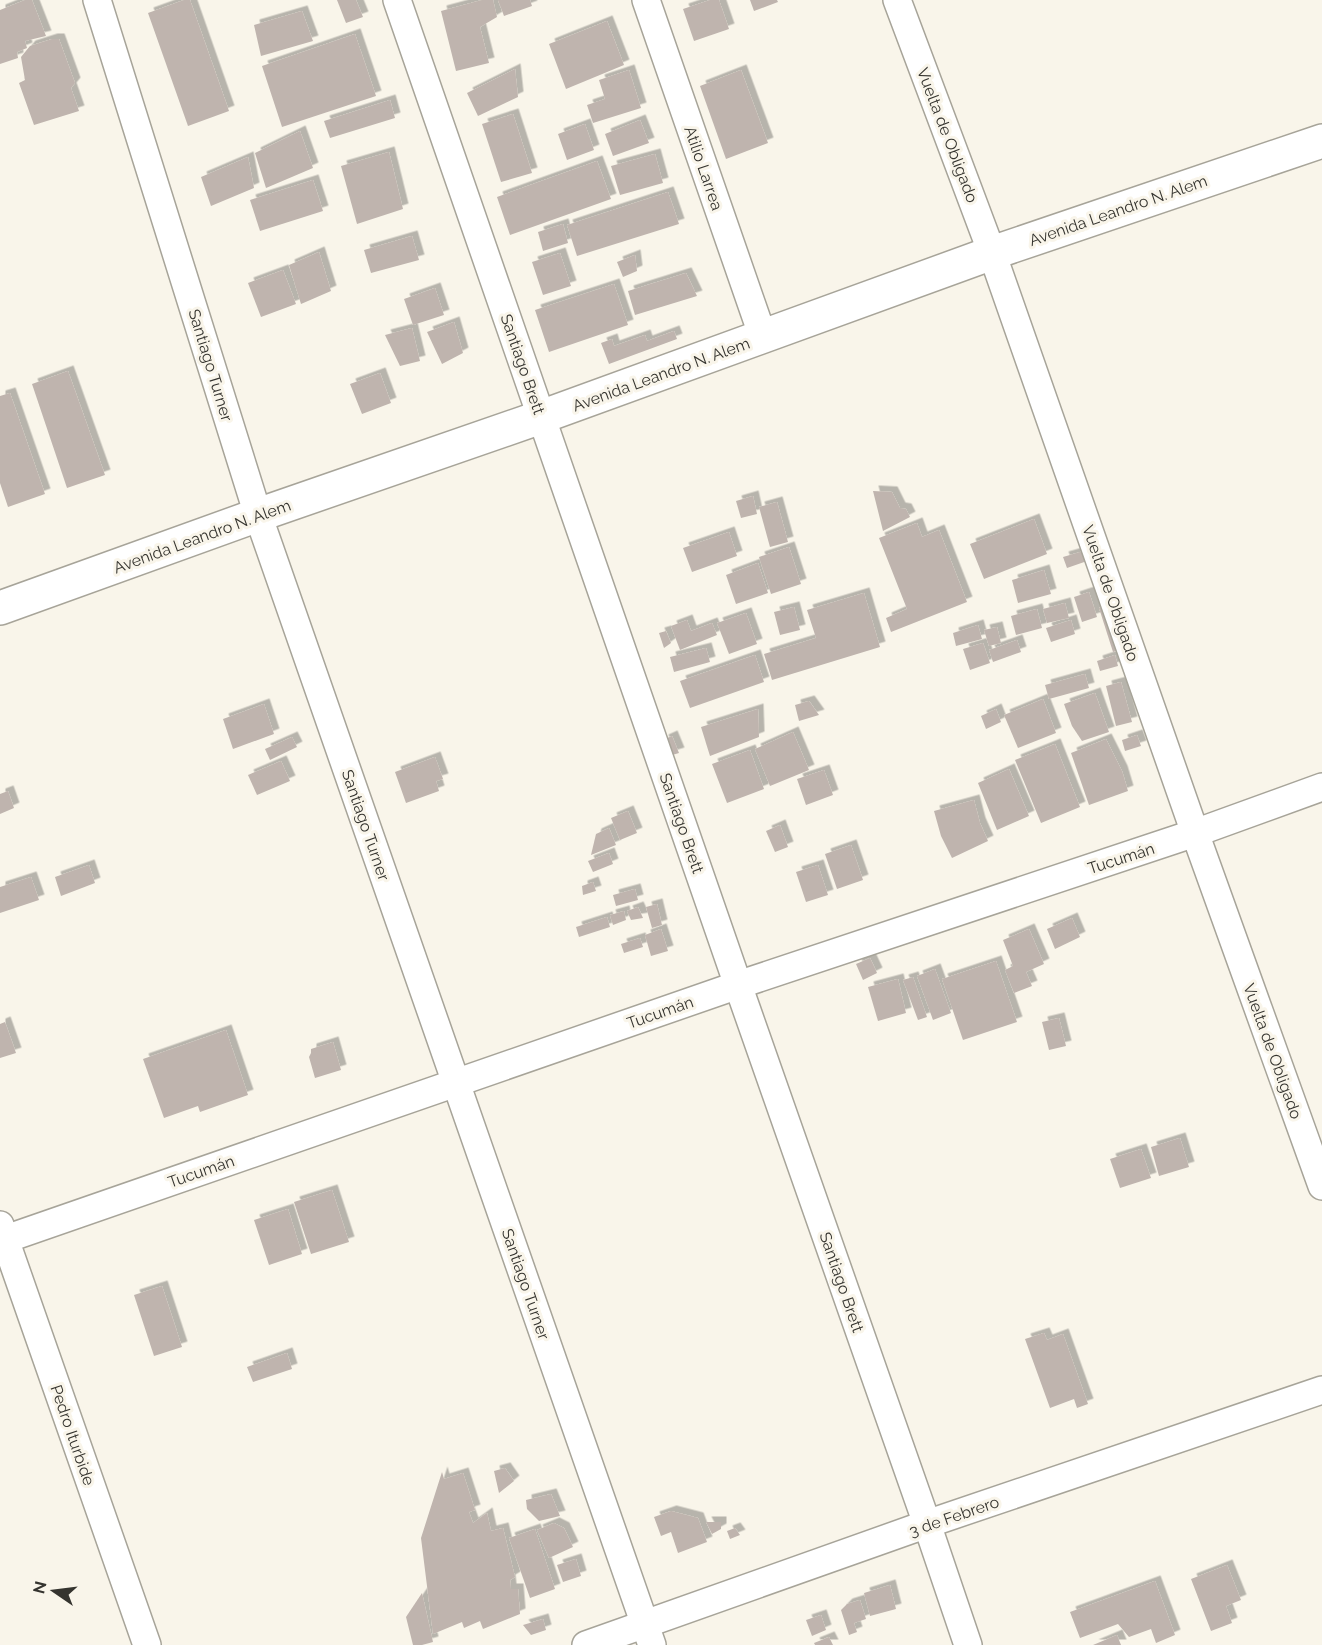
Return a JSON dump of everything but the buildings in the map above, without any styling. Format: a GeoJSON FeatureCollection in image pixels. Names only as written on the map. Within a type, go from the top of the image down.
{"type":"FeatureCollection","features":[{"type":"Feature","properties":{"kind":"main road","name":"Avenida Leandro N. Alem"},"geometry":{"type":"LineString","coordinates":[[0,608],[258,515],[542,417],[992,253],[1322,141]]}},
{"type":"Feature","properties":{"kind":"street","name":"Santiago Turner"},"geometry":{"type":"LineString","coordinates":[[97,0],[258,515],[648,1635]]}},
{"type":"Feature","properties":{"kind":"street","name":"Santiago Brett"},"geometry":{"type":"LineString","coordinates":[[398,0],[968,1645]]}},
{"type":"Feature","properties":{"kind":"street","name":"Atilio Larrea"},"geometry":{"type":"LineString","coordinates":[[646,0],[763,337]]}},
{"type":"Feature","properties":{"kind":"street","name":"Vuelta de Obligado"},"geometry":{"type":"LineString","coordinates":[[897,0],[992,253],[1195,833],[1322,1186]]}},
{"type":"Feature","properties":{"kind":"street","name":"Tucumán"},"geometry":{"type":"LineString","coordinates":[[2,1235],[456,1083],[738,985],[1195,833],[1322,787]]}},
{"type":"Feature","properties":{"kind":"street","name":"Pedro Iturbide"},"geometry":{"type":"LineString","coordinates":[[2,1235],[147,1645]]}},
{"type":"Feature","properties":{"kind":"street","name":"3 de Febrero"},"geometry":{"type":"LineString","coordinates":[[586,1645],[648,1635],[927,1524],[1322,1390]]}}]}
